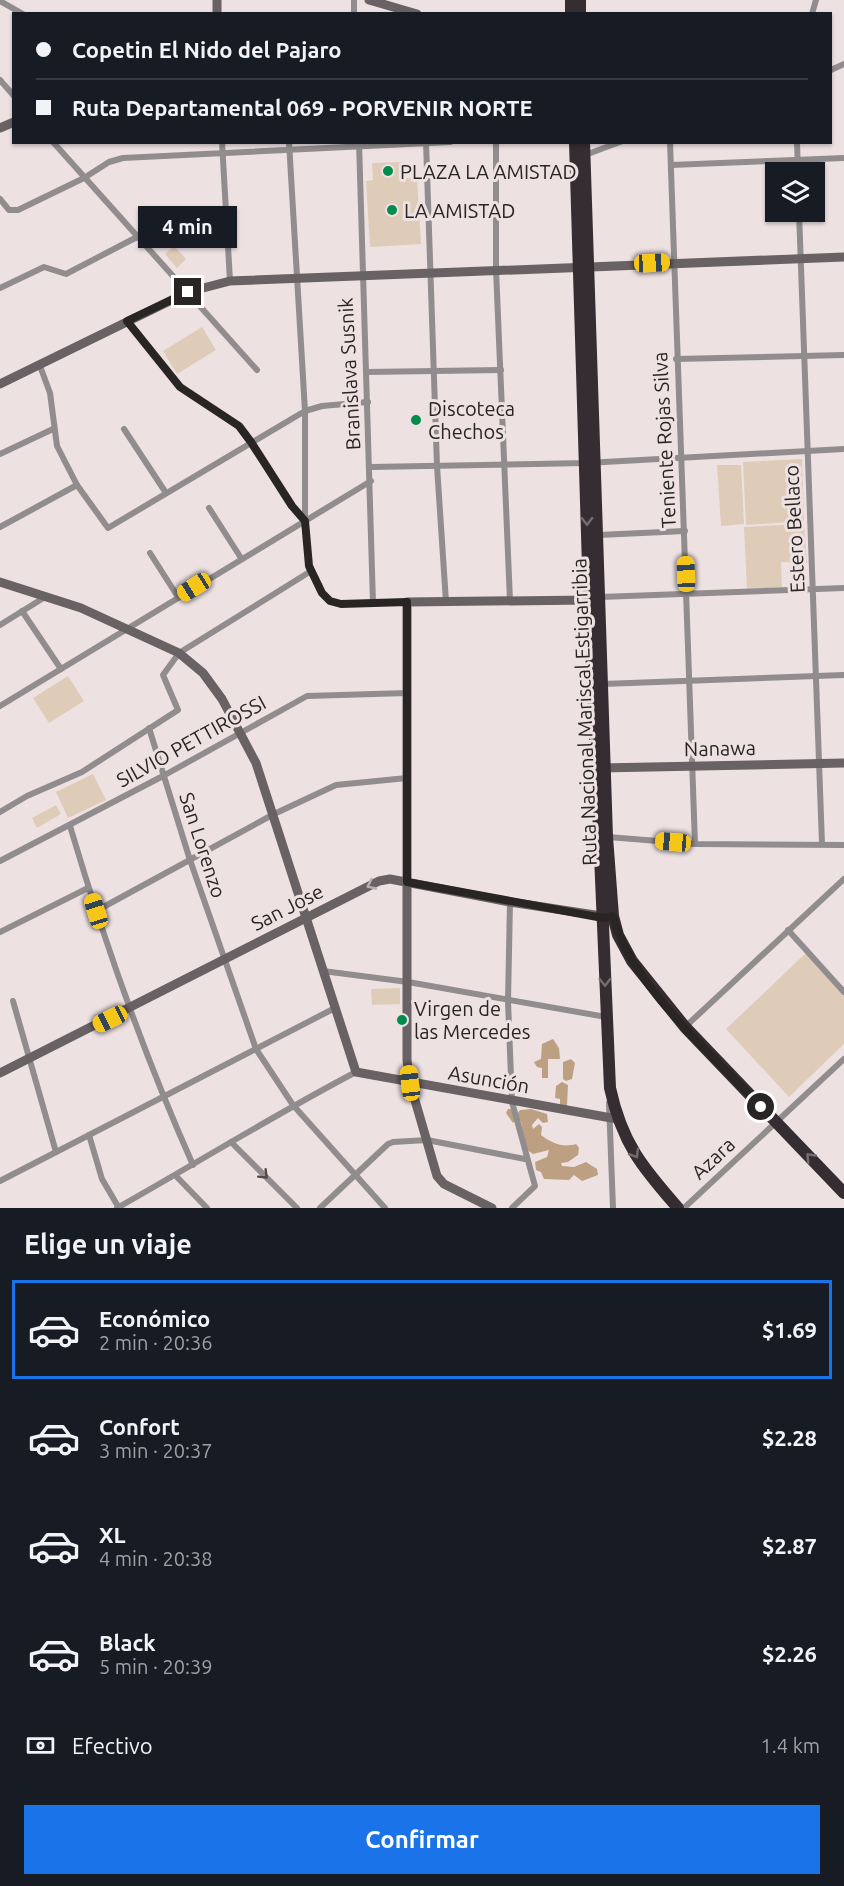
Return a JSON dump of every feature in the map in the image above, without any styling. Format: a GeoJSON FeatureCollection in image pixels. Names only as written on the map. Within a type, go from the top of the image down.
{"type":"FeatureCollection","features":[{"type":"Feature","properties":{"kind":"highway","name":"Ruta Nacional Mariscal Estigarribia"},"geometry":{"type":"LineString","coordinates":[[575,144],[584,267],[600,768],[608,917],[651,986],[844,1193]]}},
{"type":"Feature","properties":{"kind":"highway","name":"Ruta Nacional Mariscal Estigarribia"},"geometry":{"type":"LineString","coordinates":[[584,267],[585,149]]}},
{"type":"Feature","properties":{"kind":"highway","name":"Ruta Nacional Mariscal Estigarribia"},"geometry":{"type":"LineString","coordinates":[[591,462],[599,535],[595,598],[603,684],[600,768],[607,837],[608,917]]}},
{"type":"Feature","properties":{"kind":"highway"},"geometry":{"type":"LineString","coordinates":[[608,917],[604,947],[613,1118],[645,1171],[678,1208]]}},
{"type":"Feature","properties":{"kind":"highway"},"geometry":{"type":"LineString","coordinates":[[604,947],[621,941]]}},
{"type":"Feature","properties":{"kind":"street"},"geometry":{"type":"LineString","coordinates":[[369,0],[410,12]]}},
{"type":"Feature","properties":{"kind":"street"},"geometry":{"type":"LineString","coordinates":[[0,1],[19,12]]}},
{"type":"Feature","properties":{"kind":"street"},"geometry":{"type":"LineString","coordinates":[[0,80],[12,94]]}},
{"type":"Feature","properties":{"kind":"street"},"geometry":{"type":"LineString","coordinates":[[55,144],[257,370]]}},
{"type":"Feature","properties":{"kind":"street"},"geometry":{"type":"LineString","coordinates":[[222,144],[230,281]]}},
{"type":"Feature","properties":{"kind":"street"},"geometry":{"type":"LineString","coordinates":[[289,144],[305,411],[305,521],[311,571],[322,593],[330,601],[341,604],[510,601],[844,588]]}},
{"type":"Feature","properties":{"kind":"street"},"geometry":{"type":"LineString","coordinates":[[0,199],[9,210],[18,210],[84,178],[109,162],[123,158],[223,155],[392,144]]}},
{"type":"Feature","properties":{"kind":"street"},"geometry":{"type":"LineString","coordinates":[[426,144],[437,466],[446,602]]}},
{"type":"Feature","properties":{"kind":"street"},"geometry":{"type":"LineString","coordinates":[[496,144],[496,269],[510,601]]}},
{"type":"Feature","properties":{"kind":"street"},"geometry":{"type":"LineString","coordinates":[[585,149],[610,144]]}},
{"type":"Feature","properties":{"kind":"street","name":"Teniente Rojas Silva"},"geometry":{"type":"LineString","coordinates":[[670,144],[695,844]]}},
{"type":"Feature","properties":{"kind":"street"},"geometry":{"type":"LineString","coordinates":[[797,144],[798,159]]}},
{"type":"Feature","properties":{"kind":"street","name":"Branislava Susnik"},"geometry":{"type":"LineString","coordinates":[[359,145],[361,275],[371,467],[373,603]]}},
{"type":"Feature","properties":{"kind":"street"},"geometry":{"type":"LineString","coordinates":[[671,165],[844,158]]}},
{"type":"Feature","properties":{"kind":"street","name":"Estero Bellaco"},"geometry":{"type":"LineString","coordinates":[[799,222],[818,677],[822,844]]}},
{"type":"Feature","properties":{"kind":"street"},"geometry":{"type":"LineString","coordinates":[[0,288],[44,267],[66,274],[139,236]]}},
{"type":"Feature","properties":{"kind":"street"},"geometry":{"type":"LineString","coordinates":[[0,384],[188,292],[230,281],[844,257]]}},
{"type":"Feature","properties":{"kind":"street"},"geometry":{"type":"LineString","coordinates":[[127,321],[180,387],[239,426],[292,506],[305,521]]}},
{"type":"Feature","properties":{"kind":"street"},"geometry":{"type":"LineString","coordinates":[[676,359],[844,355]]}},
{"type":"Feature","properties":{"kind":"street"},"geometry":{"type":"LineString","coordinates":[[40,366],[50,393],[57,446],[77,485],[108,528],[305,411],[322,406],[368,402]]}},
{"type":"Feature","properties":{"kind":"street"},"geometry":{"type":"LineString","coordinates":[[367,372],[501,370]]}},
{"type":"Feature","properties":{"kind":"street"},"geometry":{"type":"LineString","coordinates":[[0,454],[53,429]]}},
{"type":"Feature","properties":{"kind":"street"},"geometry":{"type":"LineString","coordinates":[[124,429],[166,493]]}},
{"type":"Feature","properties":{"kind":"street"},"geometry":{"type":"LineString","coordinates":[[371,467],[504,466],[681,459],[844,449]]}},
{"type":"Feature","properties":{"kind":"street"},"geometry":{"type":"LineString","coordinates":[[0,706],[370,481]]}},
{"type":"Feature","properties":{"kind":"street"},"geometry":{"type":"LineString","coordinates":[[0,527],[77,485]]}},
{"type":"Feature","properties":{"kind":"street"},"geometry":{"type":"LineString","coordinates":[[209,508],[241,558]]}},
{"type":"Feature","properties":{"kind":"street"},"geometry":{"type":"LineString","coordinates":[[599,535],[685,531]]}},
{"type":"Feature","properties":{"kind":"street"},"geometry":{"type":"LineString","coordinates":[[150,553],[178,597]]}},
{"type":"Feature","properties":{"kind":"street"},"geometry":{"type":"LineString","coordinates":[[0,812],[27,796],[82,772],[118,751],[178,710],[164,675],[179,653],[311,571]]}},
{"type":"Feature","properties":{"kind":"street"},"geometry":{"type":"LineString","coordinates":[[0,582],[81,608],[126,628],[179,653],[203,673],[240,732],[256,763],[356,1072],[293,1105],[176,1176],[118,1208],[102,1179],[89,1135]]}},
{"type":"Feature","properties":{"kind":"street"},"geometry":{"type":"LineString","coordinates":[[0,625],[46,596]]}},
{"type":"Feature","properties":{"kind":"street"},"geometry":{"type":"LineString","coordinates":[[407,602],[407,1060],[410,1083],[440,1181],[492,1208]]}},
{"type":"Feature","properties":{"kind":"street"},"geometry":{"type":"LineString","coordinates":[[22,611],[61,669]]}},
{"type":"Feature","properties":{"kind":"street"},"geometry":{"type":"LineString","coordinates":[[603,684],[844,675]]}},
{"type":"Feature","properties":{"kind":"street","name":"SILVIO PETTIROSSI"},"geometry":{"type":"LineString","coordinates":[[0,861],[70,826],[307,696],[408,693]]}},
{"type":"Feature","properties":{"kind":"street","name":"San Lorenzo"},"geometry":{"type":"LineString","coordinates":[[149,728],[190,860],[256,1049],[293,1105],[385,1208]]}},
{"type":"Feature","properties":{"kind":"street","name":"Nanawa"},"geometry":{"type":"LineString","coordinates":[[600,768],[844,763]]}},
{"type":"Feature","properties":{"kind":"street"},"geometry":{"type":"LineString","coordinates":[[96,911],[274,814],[336,785],[407,778]]}},
{"type":"Feature","properties":{"kind":"street"},"geometry":{"type":"LineString","coordinates":[[70,826],[88,888],[130,1009],[162,1097],[193,1165]]}},
{"type":"Feature","properties":{"kind":"street"},"geometry":{"type":"LineString","coordinates":[[607,837],[695,844],[841,845],[844,850]]}},
{"type":"Feature","properties":{"kind":"street","name":"San Jose"},"geometry":{"type":"LineString","coordinates":[[0,1073],[379,881],[390,879],[510,902],[608,917]]}},
{"type":"Feature","properties":{"kind":"street"},"geometry":{"type":"LineString","coordinates":[[686,1026],[844,879]]}},
{"type":"Feature","properties":{"kind":"street"},"geometry":{"type":"LineString","coordinates":[[0,932],[88,888]]}},
{"type":"Feature","properties":{"kind":"street"},"geometry":{"type":"LineString","coordinates":[[510,902],[508,1001],[512,1102],[525,1159],[535,1186],[512,1208]]}},
{"type":"Feature","properties":{"kind":"street"},"geometry":{"type":"LineString","coordinates":[[788,930],[844,992]]}},
{"type":"Feature","properties":{"kind":"street"},"geometry":{"type":"LineString","coordinates":[[323,971],[408,982],[606,1017]]}},
{"type":"Feature","properties":{"kind":"street"},"geometry":{"type":"LineString","coordinates":[[13,1001],[56,1152]]}},
{"type":"Feature","properties":{"kind":"street"},"geometry":{"type":"LineString","coordinates":[[0,1181],[335,1008]]}},
{"type":"Feature","properties":{"kind":"street","name":"Azara"},"geometry":{"type":"LineString","coordinates":[[684,1208],[844,1059]]}},
{"type":"Feature","properties":{"kind":"street","name":"Asunción"},"geometry":{"type":"LineString","coordinates":[[356,1072],[512,1102],[613,1118]]}},
{"type":"Feature","properties":{"kind":"street"},"geometry":{"type":"LineString","coordinates":[[613,1118],[613,1208]]}},
{"type":"Feature","properties":{"kind":"street"},"geometry":{"type":"LineString","coordinates":[[320,1208],[388,1144],[427,1140],[525,1159]]}},
{"type":"Feature","properties":{"kind":"street"},"geometry":{"type":"LineString","coordinates":[[231,1142],[297,1208]]}},
{"type":"Feature","properties":{"kind":"street"},"geometry":{"type":"LineString","coordinates":[[176,1176],[207,1208]]}},
{"type":"Feature","properties":{"kind":"shaded area"},"geometry":{"type":"Polygon","coordinates":[[[402,162],[403,178],[417,178],[421,244],[370,247],[366,181],[373,180],[372,163],[402,162]]]}},
{"type":"Feature","properties":{"kind":"shaded area"},"geometry":{"type":"Polygon","coordinates":[[[174,246],[186,259],[177,268],[165,254],[174,246]]]}},
{"type":"Feature","properties":{"kind":"shaded area"},"geometry":{"type":"Polygon","coordinates":[[[202,327],[216,350],[177,374],[163,351],[202,327]]]}},
{"type":"Feature","properties":{"kind":"shaded area"},"geometry":{"type":"Polygon","coordinates":[[[802,459],[804,521],[746,525],[743,462],[802,459]]]}},
{"type":"Feature","properties":{"kind":"shaded area"},"geometry":{"type":"Polygon","coordinates":[[[717,465],[741,465],[744,524],[721,526],[717,465]]]}},
{"type":"Feature","properties":{"kind":"shaded area"},"geometry":{"type":"Polygon","coordinates":[[[804,524],[807,563],[781,562],[782,587],[747,589],[744,527],[804,524]]]}},
{"type":"Feature","properties":{"kind":"shaded area"},"geometry":{"type":"Polygon","coordinates":[[[68,676],[84,701],[49,723],[33,698],[68,676]]]}},
{"type":"Feature","properties":{"kind":"shaded area"},"geometry":{"type":"Polygon","coordinates":[[[93,774],[106,800],[68,818],[56,792],[93,774]]]}},
{"type":"Feature","properties":{"kind":"shaded area"},"geometry":{"type":"Polygon","coordinates":[[[56,805],[61,814],[37,828],[32,818],[56,805]]]}},
{"type":"Feature","properties":{"kind":"shaded area"},"geometry":{"type":"Polygon","coordinates":[[[806,953],[844,995],[844,1044],[789,1097],[726,1029],[806,953]]]}},
{"type":"Feature","properties":{"kind":"shaded area"},"geometry":{"type":"Polygon","coordinates":[[[400,988],[400,1004],[372,1005],[371,989],[400,988]]]}},
{"type":"Feature","properties":{"kind":"shaded area"},"geometry":{"type":"Polygon","coordinates":[[[553,1039],[559,1048],[560,1059],[548,1059],[548,1078],[542,1078],[542,1068],[537,1067],[534,1062],[541,1059],[542,1044],[553,1039]]]}},
{"type":"Feature","properties":{"kind":"shaded area"},"geometry":{"type":"Polygon","coordinates":[[[571,1059],[575,1063],[572,1079],[566,1081],[563,1079],[563,1062],[571,1059]]]}},
{"type":"Feature","properties":{"kind":"shaded area"},"geometry":{"type":"Polygon","coordinates":[[[562,1082],[568,1085],[567,1106],[560,1106],[560,1099],[555,1098],[556,1086],[562,1082]]]}},
{"type":"Feature","properties":{"kind":"shaded area"},"geometry":{"type":"Polygon","coordinates":[[[508,1109],[513,1109],[517,1114],[520,1110],[531,1109],[547,1114],[548,1122],[543,1123],[538,1118],[532,1125],[533,1129],[539,1124],[542,1127],[541,1135],[549,1140],[562,1145],[576,1144],[579,1148],[578,1155],[568,1162],[561,1163],[562,1166],[574,1167],[586,1162],[597,1169],[598,1175],[582,1181],[574,1175],[569,1180],[544,1179],[541,1172],[536,1170],[535,1162],[547,1157],[549,1150],[533,1154],[526,1149],[521,1122],[517,1118],[513,1123],[506,1113],[508,1109]]]}},
{"type":"Feature","properties":{"kind":"place","name":"PLAZA LA AMISTAD"},"geometry":{"type":"Point","coordinates":[388,171]}},
{"type":"Feature","properties":{"kind":"place","name":"LA AMISTAD"},"geometry":{"type":"Point","coordinates":[392,210]}},
{"type":"Feature","properties":{"kind":"place","name":"Discoteca Chechos"},"geometry":{"type":"Point","coordinates":[416,420]}},
{"type":"Feature","properties":{"kind":"place","name":"Virgen de las Mercedes"},"geometry":{"type":"Point","coordinates":[402,1020]}},
{"type":"Feature","properties":{"kind":"route"},"geometry":{"type":"LineString","coordinates":[[188,292],[127,321],[180,387],[239,426],[251,442],[298,515],[305,521],[309,566],[322,593],[330,601],[341,604],[407,602],[407,882],[603,918],[613,916],[621,941],[632,961],[651,986],[761,1107]]}}]}
